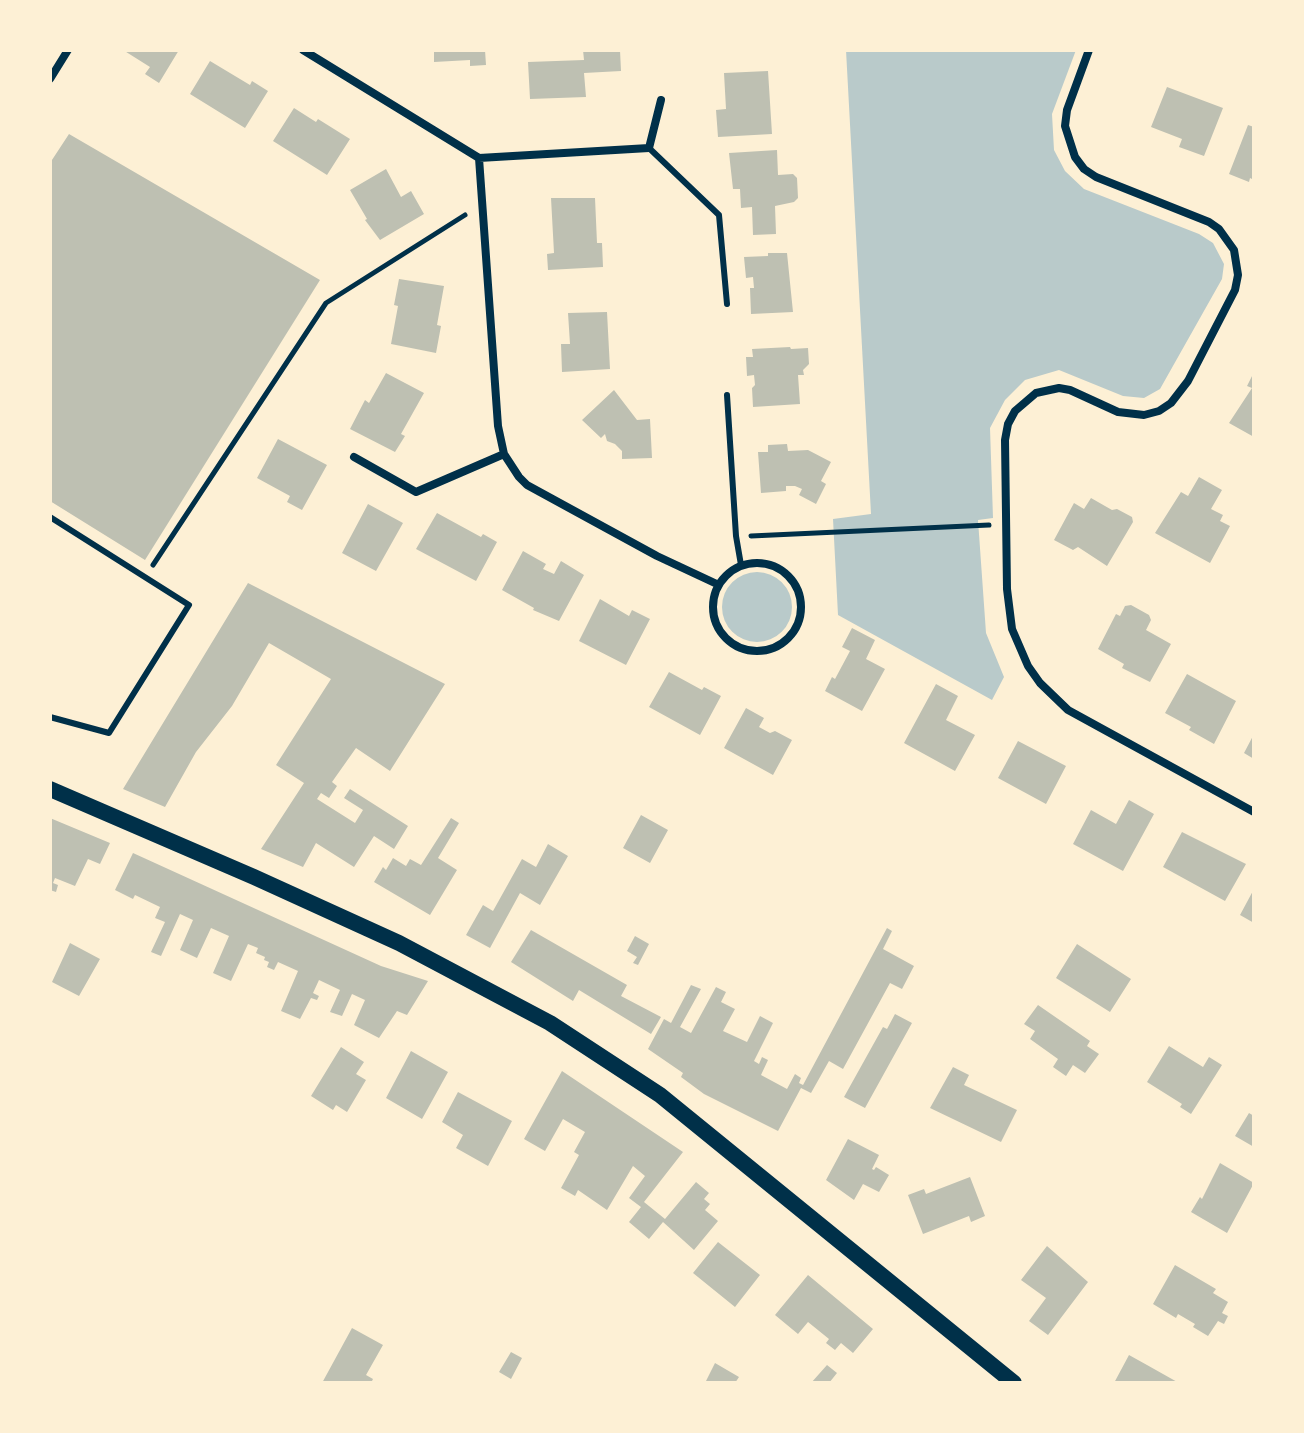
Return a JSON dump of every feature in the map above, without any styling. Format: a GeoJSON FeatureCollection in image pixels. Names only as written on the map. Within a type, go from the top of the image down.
{"type":"FeatureCollection","features":[{"type":"Feature","properties":{"kind":"main road"},"geometry":{"type":"LineString","coordinates":[[50,789],[399,943],[561,1030],[660,1095],[1014,1383]]}},
{"type":"Feature","properties":{"kind":"street"},"geometry":{"type":"LineString","coordinates":[[50,79],[68,50]]}},
{"type":"Feature","properties":{"kind":"street"},"geometry":{"type":"LineString","coordinates":[[303,50],[479,158],[649,148],[661,100]]}},
{"type":"Feature","properties":{"kind":"street"},"geometry":{"type":"LineString","coordinates":[[1089,50],[1067,110],[1065,126],[1075,157],[1084,169],[1096,177],[1209,222],[1219,229],[1234,250],[1238,275],[1235,290],[1188,381],[1171,403],[1159,411],[1144,415],[1118,412],[1059,388],[1036,393],[1024,401],[1008,424],[1005,440],[1006,524],[1008,607],[1012,629],[1018,647],[1040,683],[1068,710],[1254,812]]}},
{"type":"Feature","properties":{"kind":"street"},"geometry":{"type":"LineString","coordinates":[[479,158],[498,426],[504,454],[510,465],[527,485],[657,556],[719,585]]}},
{"type":"Feature","properties":{"kind":"street"},"geometry":{"type":"LineString","coordinates":[[354,457],[416,492],[504,454]]}},
{"type":"Feature","properties":{"kind":"street"},"geometry":{"type":"LineString","coordinates":[[741,565],[772,565],[789,576],[799,593],[801,614],[793,632],[777,646],[757,651],[738,646],[729,641],[717,624],[713,604],[719,585],[728,573],[741,565]]}},
{"type":"Feature","properties":{"kind":"lane"},"geometry":{"type":"LineString","coordinates":[[649,148],[719,215],[727,304]]}},
{"type":"Feature","properties":{"kind":"lane"},"geometry":{"type":"LineString","coordinates":[[727,395],[736,536],[741,565]]}},
{"type":"Feature","properties":{"kind":"lane"},"geometry":{"type":"LineString","coordinates":[[50,517],[189,605],[109,733],[50,717]]}},
{"type":"Feature","properties":{"kind":"path"},"geometry":{"type":"LineString","coordinates":[[150,570],[326,303],[483,204]]}},
{"type":"Feature","properties":{"kind":"path"},"geometry":{"type":"LineString","coordinates":[[736,536],[1006,524]]}},
{"type":"Feature","properties":{"kind":"shaded area"},"geometry":{"type":"Polygon","coordinates":[[[846,50],[1076,50],[1052,114],[1054,150],[1065,171],[1084,189],[1199,234],[1213,243],[1224,264],[1222,279],[1160,389],[1144,398],[1123,396],[1059,370],[1025,380],[1005,400],[990,428],[993,518],[978,520],[986,633],[1004,677],[992,700],[838,615],[833,519],[871,514],[846,50]]]}},
{"type":"Feature","properties":{"kind":"shaded area"},"geometry":{"type":"Polygon","coordinates":[[[750,572],[764,572],[786,587],[792,607],[790,620],[782,632],[764,642],[750,642],[728,627],[722,614],[722,600],[737,578],[750,572]]]}},
{"type":"Feature","properties":{"kind":"building"},"geometry":{"type":"Polygon","coordinates":[[[123,50],[179,50],[159,83],[145,74],[150,67],[123,50]]]}},
{"type":"Feature","properties":{"kind":"building"},"geometry":{"type":"Polygon","coordinates":[[[434,50],[485,50],[486,65],[470,66],[470,60],[434,62],[434,50]]]}},
{"type":"Feature","properties":{"kind":"building"},"geometry":{"type":"Polygon","coordinates":[[[583,50],[620,50],[621,71],[584,73],[586,97],[530,99],[528,62],[584,60],[583,50]]]}},
{"type":"Feature","properties":{"kind":"building"},"geometry":{"type":"Polygon","coordinates":[[[210,61],[250,85],[252,81],[268,91],[245,128],[190,94],[210,61]]]}},
{"type":"Feature","properties":{"kind":"building"},"geometry":{"type":"Polygon","coordinates":[[[768,71],[772,134],[718,137],[716,110],[726,109],[724,73],[768,71]]]}},
{"type":"Feature","properties":{"kind":"building"},"geometry":{"type":"Polygon","coordinates":[[[1167,87],[1223,108],[1204,156],[1179,147],[1182,139],[1151,127],[1167,87]]]}},
{"type":"Feature","properties":{"kind":"building"},"geometry":{"type":"Polygon","coordinates":[[[294,108],[350,139],[327,175],[273,141],[294,108]]]}},
{"type":"Feature","properties":{"kind":"building"},"geometry":{"type":"Polygon","coordinates":[[[1248,125],[1254,127],[1254,180],[1250,178],[1249,182],[1229,174],[1248,125]]]}},
{"type":"Feature","properties":{"kind":"building"},"geometry":{"type":"Polygon","coordinates":[[[69,134],[320,280],[145,560],[50,501],[50,163],[69,134]]]}},
{"type":"Feature","properties":{"kind":"building"},"geometry":{"type":"Polygon","coordinates":[[[777,150],[778,175],[793,174],[797,178],[798,198],[794,202],[775,206],[776,234],[753,235],[752,207],[741,208],[740,189],[733,189],[729,153],[777,150]]]}},
{"type":"Feature","properties":{"kind":"building"},"geometry":{"type":"Polygon","coordinates":[[[386,169],[401,197],[411,191],[424,214],[380,240],[365,220],[350,190],[386,169]]]}},
{"type":"Feature","properties":{"kind":"building"},"geometry":{"type":"Polygon","coordinates":[[[551,198],[595,198],[597,243],[602,243],[603,267],[548,270],[547,254],[554,253],[551,198]]]}},
{"type":"Feature","properties":{"kind":"building"},"geometry":{"type":"Polygon","coordinates":[[[768,253],[787,253],[793,312],[751,314],[750,288],[754,288],[753,277],[746,278],[744,257],[768,256],[768,253]]]}},
{"type":"Feature","properties":{"kind":"building"},"geometry":{"type":"Polygon","coordinates":[[[399,279],[444,286],[436,353],[391,344],[399,279]]]}},
{"type":"Feature","properties":{"kind":"building"},"geometry":{"type":"Polygon","coordinates":[[[607,312],[610,369],[562,372],[561,344],[570,344],[568,313],[607,312]]]}},
{"type":"Feature","properties":{"kind":"building"},"geometry":{"type":"Polygon","coordinates":[[[808,348],[809,364],[803,370],[804,375],[798,375],[800,404],[753,407],[754,375],[747,376],[746,357],[753,357],[752,349],[808,348]]]}},
{"type":"Feature","properties":{"kind":"building"},"geometry":{"type":"Polygon","coordinates":[[[1254,372],[1254,437],[1229,423],[1252,388],[1247,386],[1254,372]]]}},
{"type":"Feature","properties":{"kind":"building"},"geometry":{"type":"Polygon","coordinates":[[[386,373],[424,393],[401,434],[405,436],[395,452],[350,429],[365,400],[369,403],[386,373]]]}},
{"type":"Feature","properties":{"kind":"building"},"geometry":{"type":"Polygon","coordinates":[[[614,390],[637,420],[650,419],[652,458],[622,459],[622,451],[607,441],[605,434],[601,438],[582,420],[614,390]]]}},
{"type":"Feature","properties":{"kind":"building"},"geometry":{"type":"Polygon","coordinates":[[[278,439],[327,465],[302,510],[287,502],[290,496],[257,478],[278,439]]]}},
{"type":"Feature","properties":{"kind":"building"},"geometry":{"type":"Polygon","coordinates":[[[787,444],[788,451],[808,450],[831,462],[821,481],[826,484],[816,504],[799,495],[802,489],[795,486],[786,486],[786,491],[761,493],[758,452],[768,452],[768,445],[787,444]]]}},
{"type":"Feature","properties":{"kind":"building"},"geometry":{"type":"Polygon","coordinates":[[[1199,477],[1222,490],[1211,509],[1223,515],[1220,521],[1230,526],[1210,563],[1155,533],[1181,492],[1188,496],[1199,477]]]}},
{"type":"Feature","properties":{"kind":"building"},"geometry":{"type":"Polygon","coordinates":[[[1091,498],[1132,517],[1133,522],[1107,566],[1078,547],[1073,550],[1054,540],[1074,503],[1084,509],[1091,498]]]}},
{"type":"Feature","properties":{"kind":"building"},"geometry":{"type":"Polygon","coordinates":[[[368,504],[403,523],[376,571],[342,553],[368,504]]]}},
{"type":"Feature","properties":{"kind":"building"},"geometry":{"type":"Polygon","coordinates":[[[437,513],[481,537],[483,534],[497,542],[476,581],[416,549],[437,513]]]}},
{"type":"Feature","properties":{"kind":"building"},"geometry":{"type":"Polygon","coordinates":[[[523,551],[546,564],[543,569],[554,574],[561,561],[584,575],[559,621],[533,610],[502,590],[523,551]]]}},
{"type":"Feature","properties":{"kind":"building"},"geometry":{"type":"Polygon","coordinates":[[[248,583],[445,684],[390,771],[356,748],[332,782],[337,786],[329,798],[321,793],[317,799],[355,823],[363,810],[344,798],[350,789],[408,826],[394,849],[374,836],[354,867],[316,843],[303,867],[261,849],[304,783],[276,765],[331,679],[269,643],[232,706],[196,752],[165,807],[123,789],[248,583]]]}},
{"type":"Feature","properties":{"kind":"building"},"geometry":{"type":"Polygon","coordinates":[[[600,599],[629,616],[632,610],[650,619],[626,665],[579,641],[600,599]]]}},
{"type":"Feature","properties":{"kind":"building"},"geometry":{"type":"Polygon","coordinates":[[[1131,605],[1149,615],[1151,620],[1146,630],[1171,644],[1150,682],[1122,668],[1124,664],[1098,649],[1116,614],[1120,616],[1125,606],[1131,605]]]}},
{"type":"Feature","properties":{"kind":"building"},"geometry":{"type":"Polygon","coordinates":[[[852,628],[875,640],[866,659],[885,669],[862,711],[825,691],[850,651],[842,647],[852,628]]]}},
{"type":"Feature","properties":{"kind":"building"},"geometry":{"type":"Polygon","coordinates":[[[669,672],[702,690],[704,687],[721,696],[700,735],[649,707],[669,672]]]}},
{"type":"Feature","properties":{"kind":"building"},"geometry":{"type":"Polygon","coordinates":[[[1187,674],[1236,701],[1214,744],[1165,713],[1187,674]]]}},
{"type":"Feature","properties":{"kind":"building"},"geometry":{"type":"Polygon","coordinates":[[[936,684],[958,696],[946,720],[975,735],[955,771],[904,743],[936,684]]]}},
{"type":"Feature","properties":{"kind":"building"},"geometry":{"type":"Polygon","coordinates":[[[746,708],[764,718],[759,727],[792,740],[773,775],[724,748],[746,708]]]}},
{"type":"Feature","properties":{"kind":"building"},"geometry":{"type":"Polygon","coordinates":[[[1254,734],[1254,759],[1244,753],[1254,734]]]}},
{"type":"Feature","properties":{"kind":"building"},"geometry":{"type":"Polygon","coordinates":[[[1018,741],[1066,766],[1046,804],[998,778],[1018,741]]]}},
{"type":"Feature","properties":{"kind":"building"},"geometry":{"type":"Polygon","coordinates":[[[1129,800],[1154,814],[1123,871],[1073,844],[1091,810],[1116,824],[1129,800]]]}},
{"type":"Feature","properties":{"kind":"building"},"geometry":{"type":"Polygon","coordinates":[[[641,815],[668,830],[650,863],[623,848],[641,815]]]}},
{"type":"Feature","properties":{"kind":"building"},"geometry":{"type":"Polygon","coordinates":[[[50,818],[110,843],[100,864],[88,859],[75,886],[55,878],[53,883],[58,885],[56,892],[50,890],[50,818]]]}},
{"type":"Feature","properties":{"kind":"building"},"geometry":{"type":"Polygon","coordinates":[[[451,818],[459,823],[438,858],[457,870],[430,915],[374,882],[393,858],[406,866],[410,859],[421,865],[451,818]]]}},
{"type":"Feature","properties":{"kind":"building"},"geometry":{"type":"Polygon","coordinates":[[[1182,832],[1246,864],[1225,901],[1163,867],[1182,832]]]}},
{"type":"Feature","properties":{"kind":"building"},"geometry":{"type":"Polygon","coordinates":[[[548,844],[568,856],[540,905],[520,893],[490,948],[466,935],[483,905],[493,911],[522,859],[536,867],[548,844]]]}},
{"type":"Feature","properties":{"kind":"building"},"geometry":{"type":"Polygon","coordinates":[[[133,853],[381,966],[428,981],[407,1015],[397,1011],[379,1038],[354,1025],[365,1000],[352,994],[342,1016],[330,1012],[340,990],[319,980],[313,993],[319,996],[317,1000],[311,998],[300,1019],[281,1011],[298,971],[278,962],[274,970],[267,967],[269,962],[256,953],[258,948],[248,944],[231,981],[213,973],[229,936],[211,928],[197,958],[180,950],[193,920],[180,914],[161,956],[151,952],[165,922],[155,918],[160,907],[115,890],[133,853]]]}},
{"type":"Feature","properties":{"kind":"building"},"geometry":{"type":"Polygon","coordinates":[[[1254,889],[1254,923],[1240,915],[1254,889]]]}},
{"type":"Feature","properties":{"kind":"building"},"geometry":{"type":"Polygon","coordinates":[[[887,928],[892,931],[883,949],[914,966],[902,989],[890,983],[843,1069],[829,1061],[811,1093],[801,1088],[778,1131],[704,1094],[681,1077],[683,1073],[648,1049],[664,1019],[671,1023],[691,985],[701,989],[680,1027],[691,1033],[716,987],[726,992],[721,1002],[735,1009],[723,1031],[747,1042],[760,1016],[773,1023],[754,1061],[759,1064],[762,1057],[768,1060],[761,1075],[787,1089],[795,1074],[801,1078],[799,1083],[803,1085],[887,928]]]}},
{"type":"Feature","properties":{"kind":"building"},"geometry":{"type":"Polygon","coordinates":[[[531,930],[627,985],[621,996],[661,1017],[651,1034],[579,990],[573,1001],[511,962],[531,930]]]}},
{"type":"Feature","properties":{"kind":"building"},"geometry":{"type":"Polygon","coordinates":[[[635,936],[649,944],[638,965],[633,963],[637,957],[627,951],[635,936]]]}},
{"type":"Feature","properties":{"kind":"building"},"geometry":{"type":"Polygon","coordinates":[[[70,943],[100,959],[79,996],[52,982],[70,943]]]}},
{"type":"Feature","properties":{"kind":"building"},"geometry":{"type":"Polygon","coordinates":[[[1077,944],[1131,979],[1110,1012],[1056,978],[1077,944]]]}},
{"type":"Feature","properties":{"kind":"building"},"geometry":{"type":"Polygon","coordinates":[[[1038,1005],[1090,1041],[1087,1046],[1099,1054],[1085,1073],[1073,1065],[1066,1076],[1053,1067],[1058,1059],[1030,1039],[1035,1031],[1024,1024],[1038,1005]]]}},
{"type":"Feature","properties":{"kind":"building"},"geometry":{"type":"Polygon","coordinates":[[[895,1014],[912,1023],[865,1108],[844,1097],[883,1027],[887,1029],[895,1014]]]}},
{"type":"Feature","properties":{"kind":"building"},"geometry":{"type":"Polygon","coordinates":[[[1169,1046],[1203,1067],[1209,1057],[1222,1065],[1191,1114],[1180,1107],[1182,1104],[1147,1082],[1169,1046]]]}},
{"type":"Feature","properties":{"kind":"building"},"geometry":{"type":"Polygon","coordinates":[[[341,1047],[364,1062],[356,1074],[366,1080],[347,1112],[336,1105],[333,1110],[311,1096],[341,1047]]]}},
{"type":"Feature","properties":{"kind":"building"},"geometry":{"type":"Polygon","coordinates":[[[411,1051],[448,1072],[422,1119],[386,1098],[411,1051]]]}},
{"type":"Feature","properties":{"kind":"building"},"geometry":{"type":"Polygon","coordinates":[[[953,1067],[969,1075],[964,1085],[1017,1110],[1001,1142],[930,1108],[953,1067]]]}},
{"type":"Feature","properties":{"kind":"building"},"geometry":{"type":"Polygon","coordinates":[[[562,1071],[683,1152],[644,1202],[665,1219],[696,1182],[709,1193],[704,1199],[710,1204],[705,1210],[718,1221],[694,1250],[663,1222],[649,1239],[629,1222],[641,1207],[629,1198],[645,1176],[633,1166],[607,1210],[578,1190],[575,1196],[561,1188],[579,1155],[574,1152],[585,1132],[563,1119],[545,1151],[524,1139],[562,1071]]]}},
{"type":"Feature","properties":{"kind":"building"},"geometry":{"type":"Polygon","coordinates":[[[458,1092],[512,1121],[488,1166],[456,1148],[463,1135],[442,1122],[458,1092]]]}},
{"type":"Feature","properties":{"kind":"building"},"geometry":{"type":"Polygon","coordinates":[[[1249,1113],[1254,1116],[1254,1147],[1235,1136],[1249,1113]]]}},
{"type":"Feature","properties":{"kind":"building"},"geometry":{"type":"Polygon","coordinates":[[[848,1139],[879,1155],[872,1169],[876,1167],[889,1175],[879,1192],[863,1184],[854,1200],[826,1180],[848,1139]]]}},
{"type":"Feature","properties":{"kind":"building"},"geometry":{"type":"Polygon","coordinates":[[[1220,1163],[1254,1183],[1227,1233],[1191,1212],[1200,1197],[1202,1199],[1220,1163]]]}},
{"type":"Feature","properties":{"kind":"building"},"geometry":{"type":"Polygon","coordinates":[[[970,1177],[985,1216],[971,1222],[969,1216],[923,1234],[908,1195],[924,1189],[926,1194],[970,1177]]]}},
{"type":"Feature","properties":{"kind":"building"},"geometry":{"type":"Polygon","coordinates":[[[718,1242],[760,1275],[735,1307],[693,1273],[718,1242]]]}},
{"type":"Feature","properties":{"kind":"building"},"geometry":{"type":"Polygon","coordinates":[[[1047,1246],[1088,1282],[1048,1335],[1029,1321],[1046,1298],[1021,1280],[1047,1246]]]}},
{"type":"Feature","properties":{"kind":"building"},"geometry":{"type":"Polygon","coordinates":[[[1175,1265],[1216,1289],[1213,1293],[1228,1302],[1222,1313],[1228,1316],[1224,1324],[1218,1321],[1208,1336],[1178,1314],[1176,1318],[1153,1304],[1175,1265]]]}},
{"type":"Feature","properties":{"kind":"building"},"geometry":{"type":"Polygon","coordinates":[[[808,1275],[873,1329],[853,1353],[841,1343],[835,1350],[826,1343],[829,1339],[808,1322],[798,1334],[775,1315],[808,1275]]]}},
{"type":"Feature","properties":{"kind":"building"},"geometry":{"type":"Polygon","coordinates":[[[352,1328],[383,1345],[366,1375],[373,1379],[371,1383],[322,1383],[352,1328]]]}},
{"type":"Feature","properties":{"kind":"building"},"geometry":{"type":"Polygon","coordinates":[[[511,1352],[522,1358],[511,1379],[499,1372],[511,1352]]]}},
{"type":"Feature","properties":{"kind":"building"},"geometry":{"type":"Polygon","coordinates":[[[1129,1355],[1147,1365],[1179,1383],[1114,1383],[1129,1355]]]}},
{"type":"Feature","properties":{"kind":"building"},"geometry":{"type":"Polygon","coordinates":[[[715,1363],[739,1377],[735,1383],[705,1383],[715,1363]]]}},
{"type":"Feature","properties":{"kind":"building"},"geometry":{"type":"Polygon","coordinates":[[[827,1365],[837,1373],[829,1383],[811,1383],[827,1365]]]}}]}
